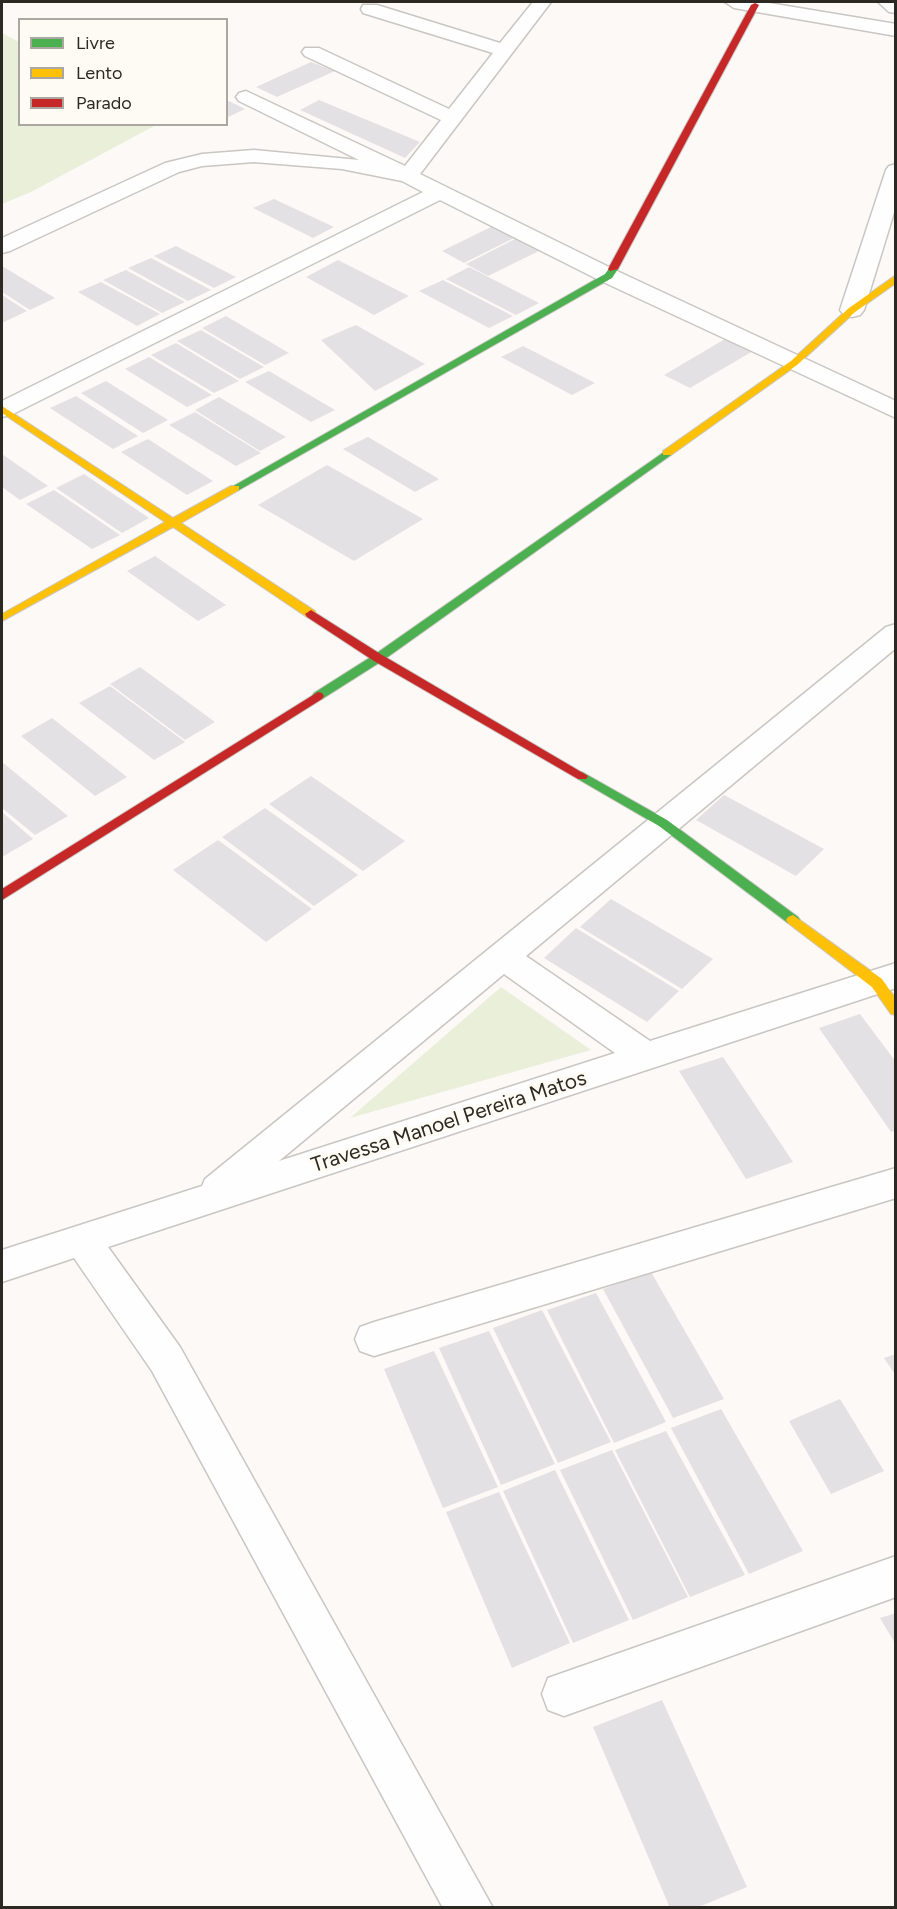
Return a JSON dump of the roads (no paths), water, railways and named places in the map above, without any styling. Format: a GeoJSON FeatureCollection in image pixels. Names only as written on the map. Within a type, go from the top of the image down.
{"type":"FeatureCollection","features":[{"type":"Feature","properties":{"kind":"street"},"geometry":{"type":"LineString","coordinates":[[408,176],[542,2]]}},
{"type":"Feature","properties":{"kind":"street"},"geometry":{"type":"LineString","coordinates":[[734,2],[896,30]]}},
{"type":"Feature","properties":{"kind":"street"},"geometry":{"type":"LineString","coordinates":[[799,13],[850,2]]}},
{"type":"Feature","properties":{"kind":"street"},"geometry":{"type":"LineString","coordinates":[[886,2],[896,8]]}},
{"type":"Feature","properties":{"kind":"street"},"geometry":{"type":"LineString","coordinates":[[2,618],[609,276],[755,6]]}},
{"type":"Feature","properties":{"kind":"street"},"geometry":{"type":"LineString","coordinates":[[370,9],[505,51]]}},
{"type":"Feature","properties":{"kind":"street"},"geometry":{"type":"LineString","coordinates":[[312,52],[453,118]]}},
{"type":"Feature","properties":{"kind":"street"},"geometry":{"type":"LineString","coordinates":[[246,97],[609,276],[896,411]]}},
{"type":"Feature","properties":{"kind":"street"},"geometry":{"type":"LineString","coordinates":[[2,246],[172,167],[202,160],[254,156],[288,157],[342,163],[408,176]]}},
{"type":"Feature","properties":{"kind":"street"},"geometry":{"type":"LineString","coordinates":[[852,310],[896,170]]}},
{"type":"Feature","properties":{"kind":"street"},"geometry":{"type":"LineString","coordinates":[[2,409],[439,192]]}},
{"type":"Feature","properties":{"kind":"street"},"geometry":{"type":"LineString","coordinates":[[2,895],[378,658],[794,363],[852,310],[896,278]]}},
{"type":"Feature","properties":{"kind":"street"},"geometry":{"type":"LineString","coordinates":[[2,409],[176,522],[378,658],[663,823],[889,989]]}},
{"type":"Feature","properties":{"kind":"street"},"geometry":{"type":"LineString","coordinates":[[204,1202],[896,633]]}},
{"type":"Feature","properties":{"kind":"street"},"geometry":{"type":"LineString","coordinates":[[502,956],[647,1057]]}},
{"type":"Feature","properties":{"kind":"street","name":"Travessa Manoel Pereira Matos"},"geometry":{"type":"LineString","coordinates":[[2,1266],[647,1057],[889,989]]}},
{"type":"Feature","properties":{"kind":"street"},"geometry":{"type":"LineString","coordinates":[[374,1339],[896,1182]]}},
{"type":"Feature","properties":{"kind":"street"},"geometry":{"type":"LineString","coordinates":[[82,1240],[166,1359],[470,1908]]}},
{"type":"Feature","properties":{"kind":"street"},"geometry":{"type":"LineString","coordinates":[[564,1694],[896,1576]]}}]}
